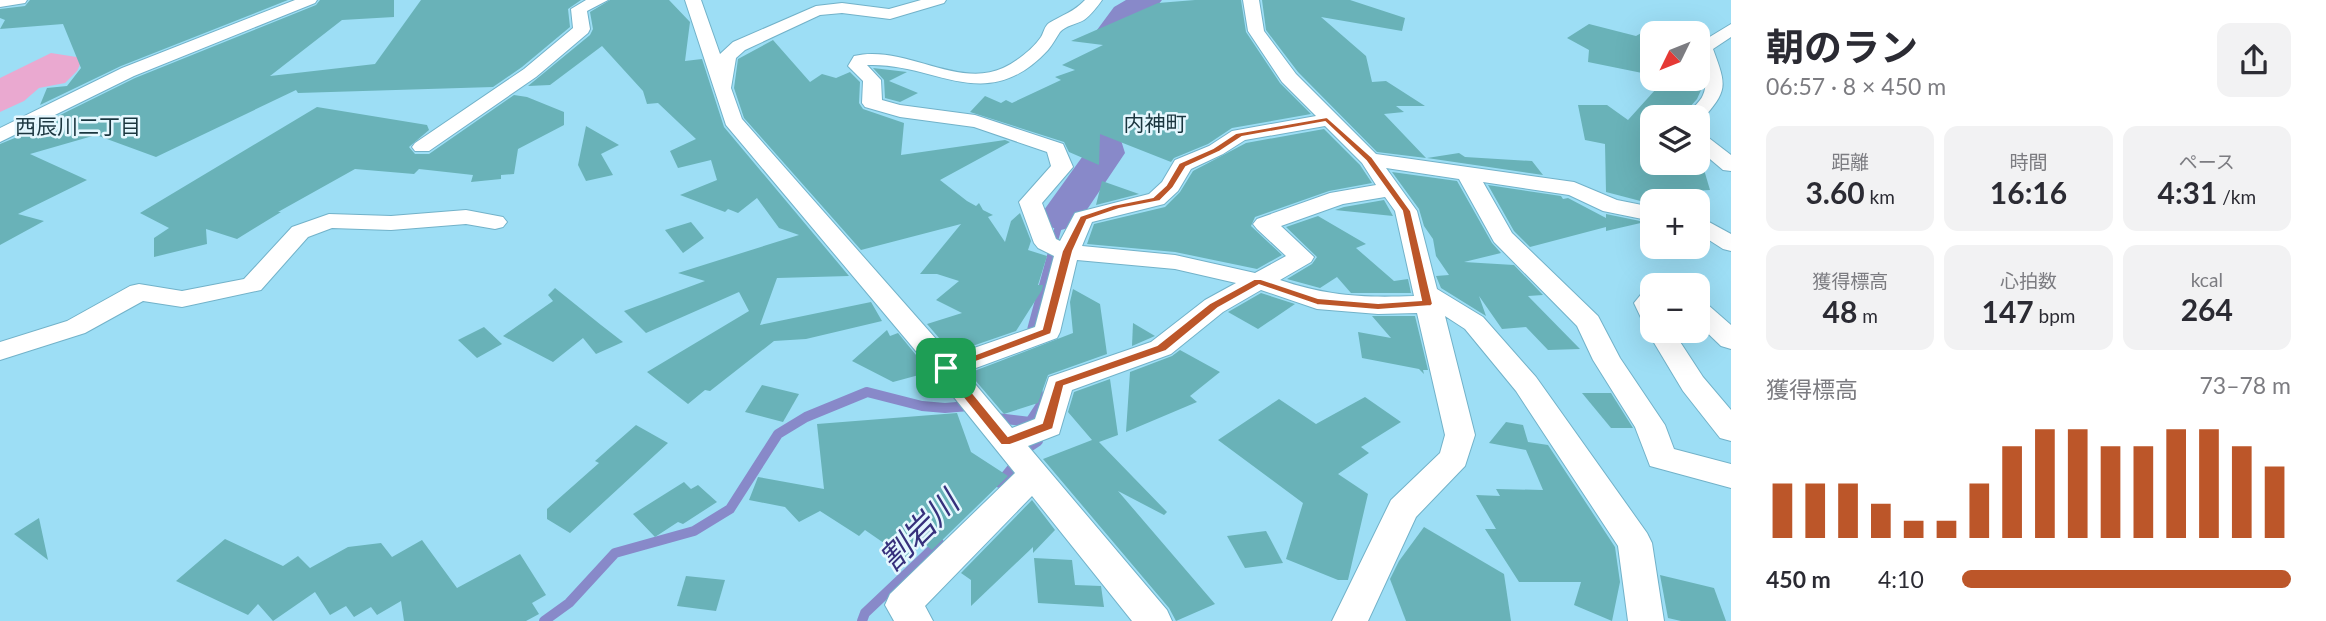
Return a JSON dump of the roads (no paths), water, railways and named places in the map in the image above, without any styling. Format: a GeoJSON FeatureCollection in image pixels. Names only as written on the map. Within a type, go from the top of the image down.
{"type":"FeatureCollection","features":[{"type":"Feature","properties":{"kind":"street"},"geometry":{"type":"LineString","coordinates":[[0,2],[19,0]]}},
{"type":"Feature","properties":{"kind":"street"},"geometry":{"type":"LineString","coordinates":[[0,136],[128,72],[309,0]]}},
{"type":"Feature","properties":{"kind":"street"},"geometry":{"type":"LineString","coordinates":[[422,147],[530,72],[582,29],[579,9],[600,0]]}},
{"type":"Feature","properties":{"kind":"street"},"geometry":{"type":"LineString","coordinates":[[693,0],[733,121],[968,395],[1018,445],[1154,621]]}},
{"type":"Feature","properties":{"kind":"street"},"geometry":{"type":"LineString","coordinates":[[723,88],[727,56],[739,46],[816,12],[849,4],[890,14],[938,0]]}},
{"type":"Feature","properties":{"kind":"street"},"geometry":{"type":"LineString","coordinates":[[1060,249],[1030,202],[1062,167],[1056,148],[1018,132],[948,116],[892,112],[872,103],[872,80],[857,66],[860,60],[876,57],[964,78],[1002,77],[1021,66],[1046,43],[1053,27],[1080,15],[1094,0]]}},
{"type":"Feature","properties":{"kind":"street"},"geometry":{"type":"LineString","coordinates":[[1251,0],[1255,31],[1289,78],[1327,120],[1369,159],[1406,211],[1460,435],[1454,458],[1403,509],[1350,621]]}},
{"type":"Feature","properties":{"kind":"street"},"geometry":{"type":"LineString","coordinates":[[1705,105],[1713,96],[1714,76],[1704,47],[1731,29]]}},
{"type":"Feature","properties":{"kind":"street"},"geometry":{"type":"LineString","coordinates":[[946,368],[1047,332],[1060,249],[1083,218],[1156,199],[1170,186],[1182,165],[1216,150],[1239,135],[1327,120]]}},
{"type":"Feature","properties":{"kind":"street"},"geometry":{"type":"LineString","coordinates":[[1710,148],[1731,165]]}},
{"type":"Feature","properties":{"kind":"street"},"geometry":{"type":"LineString","coordinates":[[1369,159],[1574,189],[1611,206],[1640,212]]}},
{"type":"Feature","properties":{"kind":"street"},"geometry":{"type":"LineString","coordinates":[[1466,172],[1502,237],[1590,322],[1607,360],[1650,425],[1661,458],[1731,476]]}},
{"type":"Feature","properties":{"kind":"street"},"geometry":{"type":"LineString","coordinates":[[915,621],[903,605],[1018,445],[1048,425],[1059,384],[1161,348],[1214,306],[1302,257],[1265,224],[1338,198],[1392,189]]}},
{"type":"Feature","properties":{"kind":"street"},"geometry":{"type":"LineString","coordinates":[[0,351],[76,327],[139,292],[181,299],[251,285],[300,232],[329,221],[391,223],[466,217],[495,222]]}},
{"type":"Feature","properties":{"kind":"street"},"geometry":{"type":"LineString","coordinates":[[1710,227],[1731,233]]}},
{"type":"Feature","properties":{"kind":"street"},"geometry":{"type":"LineString","coordinates":[[1710,231],[1731,244]]}},
{"type":"Feature","properties":{"kind":"street"},"geometry":{"type":"LineString","coordinates":[[1060,249],[1175,262],[1258,281],[1317,301],[1378,306],[1426,298],[1474,323],[1526,384],[1635,543],[1646,621]]}},
{"type":"Feature","properties":{"kind":"street"},"geometry":{"type":"LineString","coordinates":[[1710,321],[1731,340]]}},
{"type":"Feature","properties":{"kind":"street"},"geometry":{"type":"LineString","coordinates":[[1667,343],[1693,384],[1729,427]]}},
{"type":"Feature","properties":{"kind":"waterway"},"geometry":{"type":"LineString","coordinates":[[1061,217],[1105,153],[1096,121],[1098,104],[1125,82],[1142,61],[1136,48],[1110,34],[1125,13],[1147,0]]}},
{"type":"Feature","properties":{"kind":"waterway"},"geometry":{"type":"LineString","coordinates":[[1031,339],[1031,328],[1061,217]]}},
{"type":"Feature","properties":{"kind":"waterway"},"geometry":{"type":"LineString","coordinates":[[1030,422],[1041,405],[1037,390]]}},
{"type":"Feature","properties":{"kind":"waterway","name":"割岩川"},"geometry":{"type":"LineString","coordinates":[[544,621],[569,603],[615,553],[694,531],[730,509],[778,434],[806,417],[867,392],[922,406],[969,406]]}},
{"type":"Feature","properties":{"kind":"waterway","name":"割岩川"},"geometry":{"type":"LineString","coordinates":[[997,418],[1030,422]]}},
{"type":"Feature","properties":{"kind":"waterway","name":"割岩川"},"geometry":{"type":"LineString","coordinates":[[1030,422],[1032,426]]}},
{"type":"Feature","properties":{"kind":"waterway"},"geometry":{"type":"LineString","coordinates":[[1000,483],[1029,447],[1038,441],[1037,437]]}},
{"type":"Feature","properties":{"kind":"waterway","name":"割岩川"},"geometry":{"type":"LineString","coordinates":[[862,621],[865,613],[939,543]]}},
{"type":"Feature","properties":{"kind":"district","name":"内神町"},"geometry":{"type":"Point","coordinates":[1155,122]}},
{"type":"Feature","properties":{"kind":"district","name":"西辰川二丁目"},"geometry":{"type":"Point","coordinates":[78,125]}}]}
